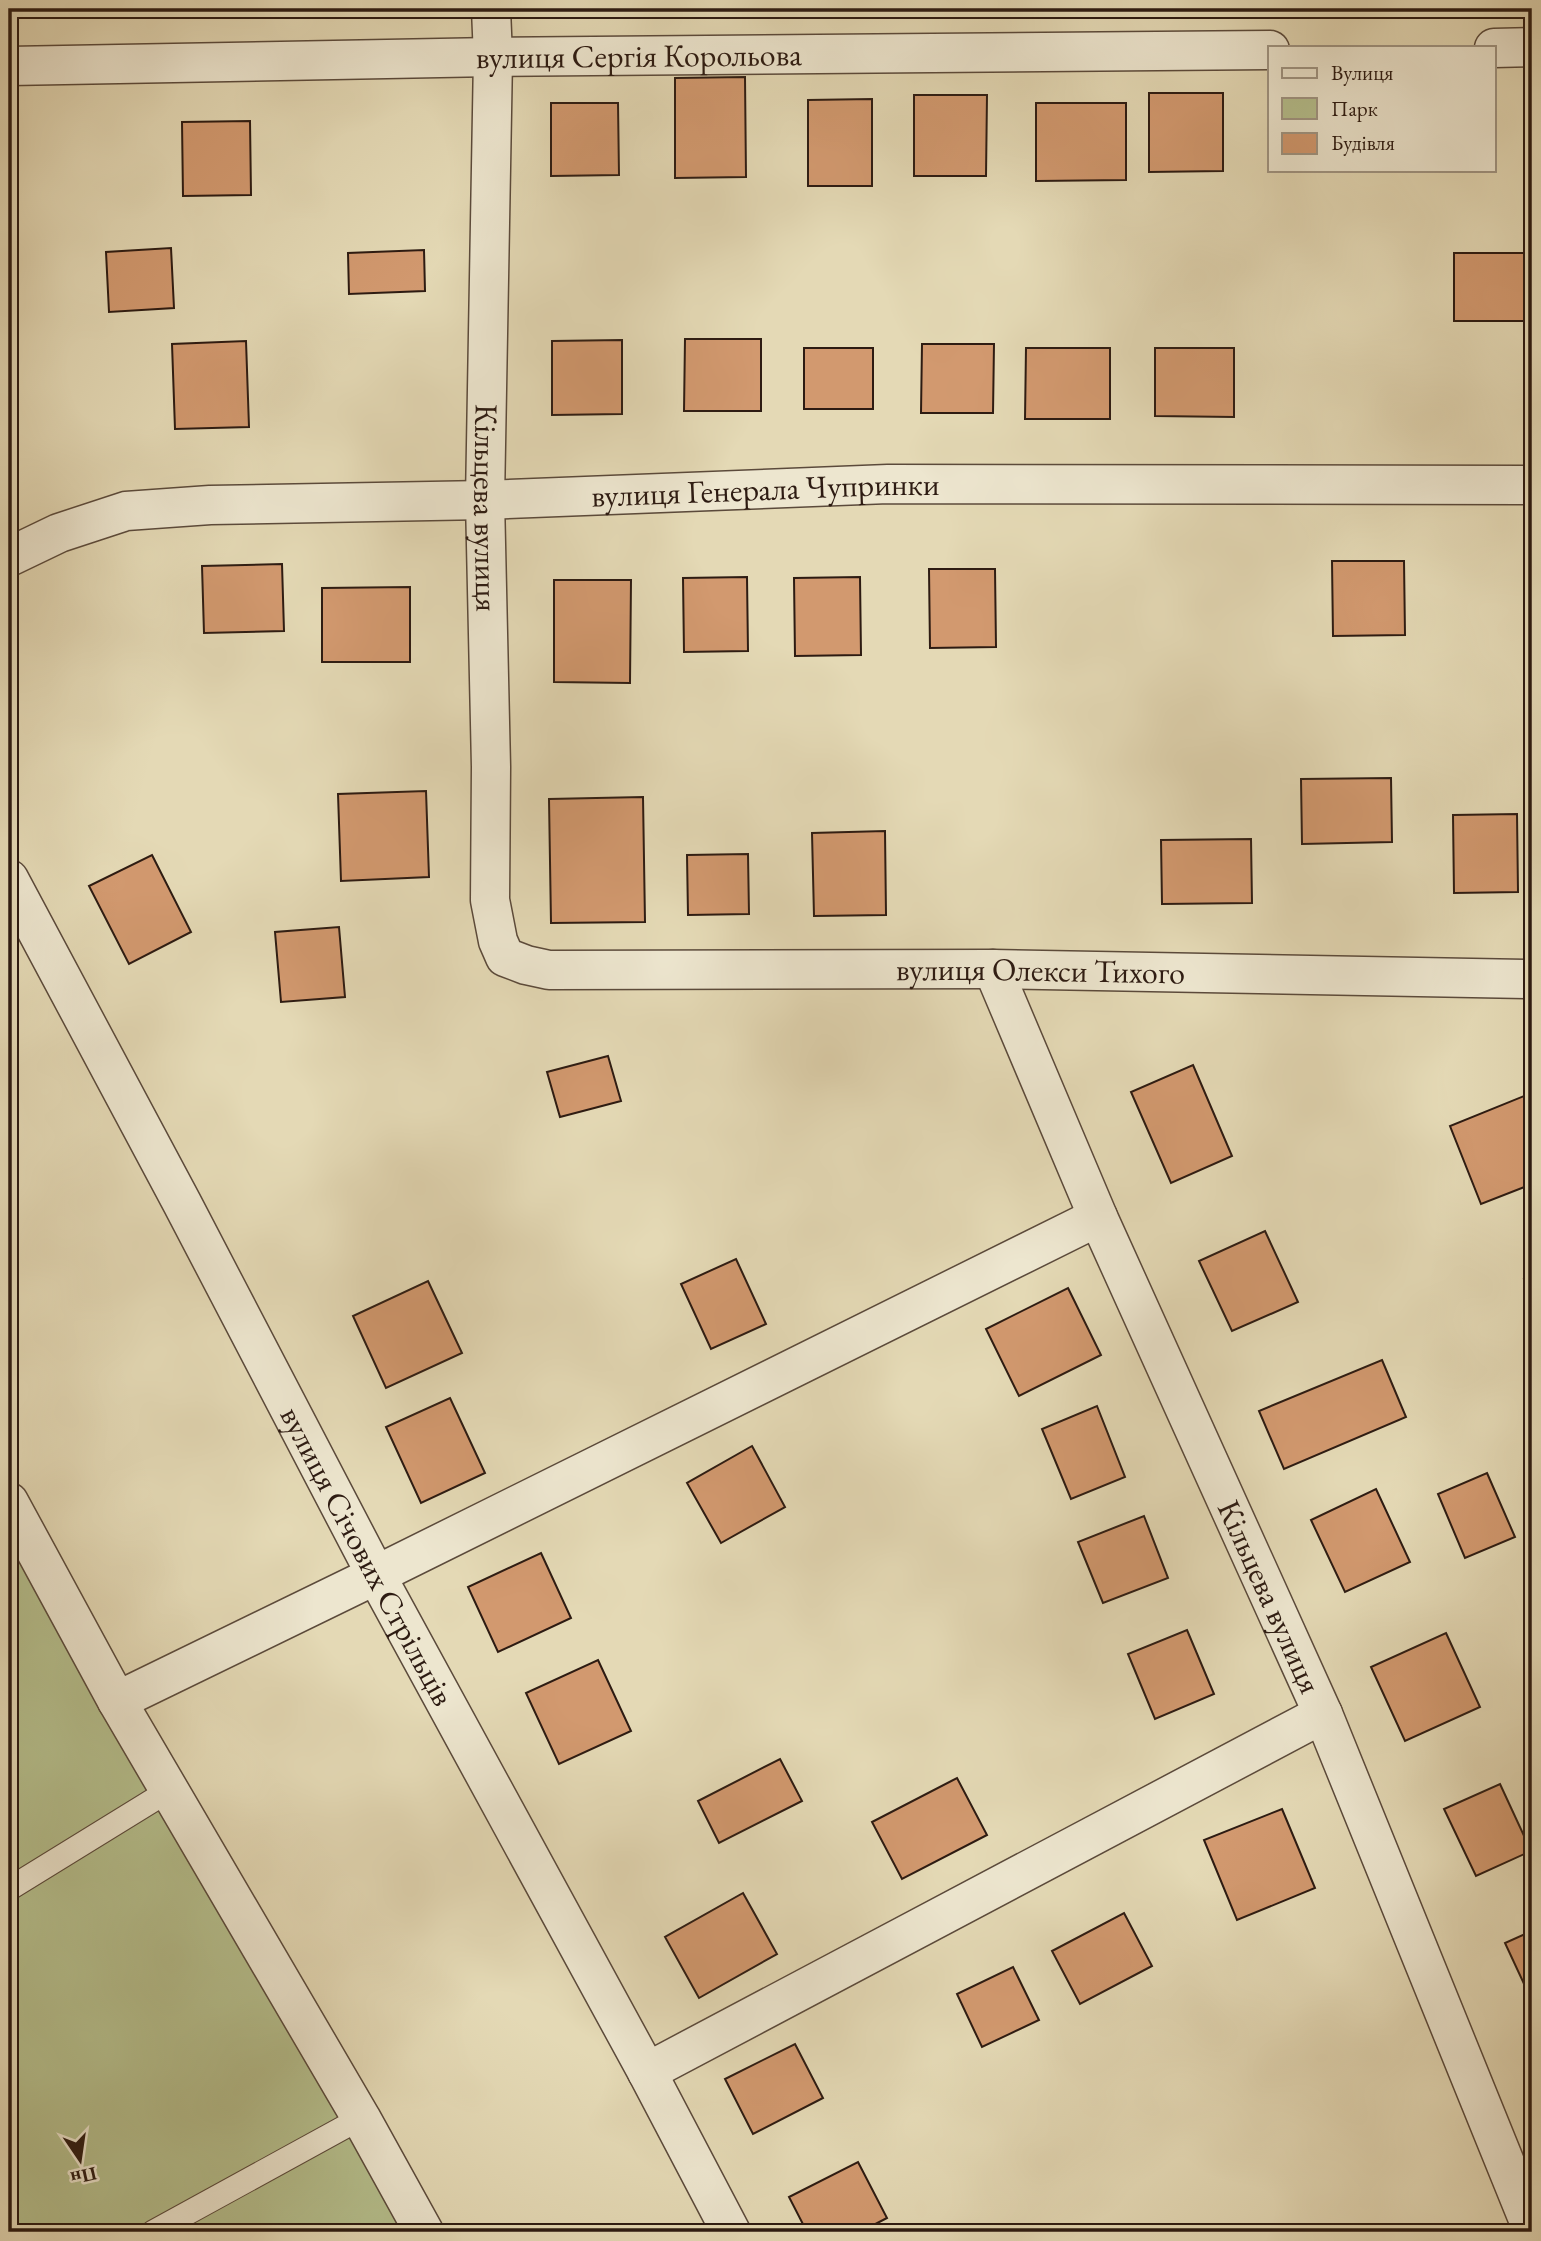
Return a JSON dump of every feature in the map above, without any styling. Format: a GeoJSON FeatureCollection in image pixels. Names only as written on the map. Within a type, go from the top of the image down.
{"type":"FeatureCollection","features":[{"type":"Feature","properties":{"kind":"street","name":"Кільцева вулиця"},"geometry":{"type":"LineString","coordinates":[[491,9],[493,57],[485,500],[491,767],[490,900],[498,941],[505,957],[549,970]]}},
{"type":"Feature","properties":{"kind":"street"},"geometry":{"type":"LineString","coordinates":[[1496,48],[1532,47]]}},
{"type":"Feature","properties":{"kind":"street","name":"вулиця Сергія Корольова"},"geometry":{"type":"LineString","coordinates":[[9,66],[493,57],[1268,50]]}},
{"type":"Feature","properties":{"kind":"street","name":"вулиця Генерала Чупринки"},"geometry":{"type":"LineString","coordinates":[[9,557],[59,533],[126,511],[210,505],[485,500],[888,484],[1532,485]]}},
{"type":"Feature","properties":{"kind":"street","name":"вулиця Січових Стрільців"},"geometry":{"type":"LineString","coordinates":[[9,879],[376,1575],[647,2072],[731,2232]]}},
{"type":"Feature","properties":{"kind":"street","name":"Кільцева вулиця"},"geometry":{"type":"LineString","coordinates":[[993,969],[1098,1217],[1323,1714],[1532,2230]]}},
{"type":"Feature","properties":{"kind":"street","name":"вулиця Олекси Тихого"},"geometry":{"type":"LineString","coordinates":[[549,970],[993,969],[1532,979]]}},
{"type":"Feature","properties":{"kind":"street"},"geometry":{"type":"LineString","coordinates":[[117,1700],[376,1575],[1098,1217]]}},
{"type":"Feature","properties":{"kind":"street"},"geometry":{"type":"LineString","coordinates":[[9,1502],[117,1700],[361,2118],[424,2232]]}},
{"type":"Feature","properties":{"kind":"street"},"geometry":{"type":"LineString","coordinates":[[647,2072],[1323,1714]]}},
{"type":"Feature","properties":{"kind":"lane"},"geometry":{"type":"LineString","coordinates":[[9,1889],[169,1791]]}},
{"type":"Feature","properties":{"kind":"lane"},"geometry":{"type":"LineString","coordinates":[[153,2232],[361,2118]]}},
{"type":"Feature","properties":{"kind":"green space"},"geometry":{"type":"Polygon","coordinates":[[[9,1537],[408,2232],[9,2232],[9,1537]]]}},
{"type":"Feature","properties":{"kind":"building"},"geometry":{"type":"Polygon","coordinates":[[[745,77],[746,177],[675,178],[675,78],[745,77]]]}},
{"type":"Feature","properties":{"kind":"building"},"geometry":{"type":"Polygon","coordinates":[[[1149,93],[1223,93],[1223,171],[1149,172],[1149,93]]]}},
{"type":"Feature","properties":{"kind":"building"},"geometry":{"type":"Polygon","coordinates":[[[914,95],[987,95],[986,176],[914,176],[914,95]]]}},
{"type":"Feature","properties":{"kind":"building"},"geometry":{"type":"Polygon","coordinates":[[[872,99],[872,186],[808,186],[808,100],[872,99]]]}},
{"type":"Feature","properties":{"kind":"building"},"geometry":{"type":"Polygon","coordinates":[[[551,103],[618,103],[619,175],[551,176],[551,103]]]}},
{"type":"Feature","properties":{"kind":"building"},"geometry":{"type":"Polygon","coordinates":[[[1036,103],[1126,103],[1126,180],[1036,181],[1036,103]]]}},
{"type":"Feature","properties":{"kind":"building"},"geometry":{"type":"Polygon","coordinates":[[[250,121],[251,195],[183,196],[182,122],[250,121]]]}},
{"type":"Feature","properties":{"kind":"building"},"geometry":{"type":"Polygon","coordinates":[[[171,248],[174,308],[109,312],[106,252],[171,248]]]}},
{"type":"Feature","properties":{"kind":"building"},"geometry":{"type":"Polygon","coordinates":[[[424,250],[425,291],[349,294],[348,253],[424,250]]]}},
{"type":"Feature","properties":{"kind":"building"},"geometry":{"type":"Polygon","coordinates":[[[1454,253],[1532,253],[1532,321],[1454,321],[1454,253]]]}},
{"type":"Feature","properties":{"kind":"building"},"geometry":{"type":"Polygon","coordinates":[[[685,339],[761,339],[761,411],[684,411],[685,339]]]}},
{"type":"Feature","properties":{"kind":"building"},"geometry":{"type":"Polygon","coordinates":[[[622,340],[622,414],[552,415],[552,341],[622,340]]]}},
{"type":"Feature","properties":{"kind":"building"},"geometry":{"type":"Polygon","coordinates":[[[246,341],[249,427],[175,429],[172,344],[246,341]]]}},
{"type":"Feature","properties":{"kind":"building"},"geometry":{"type":"Polygon","coordinates":[[[922,344],[994,344],[993,413],[921,413],[922,344]]]}},
{"type":"Feature","properties":{"kind":"building"},"geometry":{"type":"Polygon","coordinates":[[[804,348],[873,348],[873,409],[804,409],[804,348]]]}},
{"type":"Feature","properties":{"kind":"building"},"geometry":{"type":"Polygon","coordinates":[[[1026,348],[1110,348],[1110,419],[1025,419],[1026,348]]]}},
{"type":"Feature","properties":{"kind":"building"},"geometry":{"type":"Polygon","coordinates":[[[1155,348],[1234,348],[1234,417],[1155,416],[1155,348]]]}},
{"type":"Feature","properties":{"kind":"building"},"geometry":{"type":"Polygon","coordinates":[[[1332,561],[1404,561],[1405,635],[1333,636],[1332,561]]]}},
{"type":"Feature","properties":{"kind":"building"},"geometry":{"type":"Polygon","coordinates":[[[282,564],[284,631],[204,633],[202,566],[282,564]]]}},
{"type":"Feature","properties":{"kind":"building"},"geometry":{"type":"Polygon","coordinates":[[[929,569],[995,569],[996,647],[930,648],[929,569]]]}},
{"type":"Feature","properties":{"kind":"building"},"geometry":{"type":"Polygon","coordinates":[[[747,577],[748,651],[684,652],[683,578],[747,577]]]}},
{"type":"Feature","properties":{"kind":"building"},"geometry":{"type":"Polygon","coordinates":[[[860,577],[861,655],[795,656],[794,578],[860,577]]]}},
{"type":"Feature","properties":{"kind":"building"},"geometry":{"type":"Polygon","coordinates":[[[554,580],[631,580],[630,683],[554,682],[554,580]]]}},
{"type":"Feature","properties":{"kind":"building"},"geometry":{"type":"Polygon","coordinates":[[[410,587],[410,662],[322,662],[322,588],[410,587]]]}},
{"type":"Feature","properties":{"kind":"building"},"geometry":{"type":"Polygon","coordinates":[[[1391,778],[1392,842],[1302,844],[1301,779],[1391,778]]]}},
{"type":"Feature","properties":{"kind":"building"},"geometry":{"type":"Polygon","coordinates":[[[426,791],[429,877],[341,881],[338,794],[426,791]]]}},
{"type":"Feature","properties":{"kind":"building"},"geometry":{"type":"Polygon","coordinates":[[[643,797],[645,922],[551,923],[549,799],[643,797]]]}},
{"type":"Feature","properties":{"kind":"building"},"geometry":{"type":"Polygon","coordinates":[[[1517,814],[1518,892],[1454,893],[1453,815],[1517,814]]]}},
{"type":"Feature","properties":{"kind":"building"},"geometry":{"type":"Polygon","coordinates":[[[885,831],[886,915],[814,916],[812,833],[885,831]]]}},
{"type":"Feature","properties":{"kind":"building"},"geometry":{"type":"Polygon","coordinates":[[[1251,839],[1252,903],[1162,904],[1161,840],[1251,839]]]}},
{"type":"Feature","properties":{"kind":"building"},"geometry":{"type":"Polygon","coordinates":[[[748,854],[749,914],[688,915],[687,855],[748,854]]]}},
{"type":"Feature","properties":{"kind":"building"},"geometry":{"type":"Polygon","coordinates":[[[152,855],[191,932],[129,964],[89,886],[152,855]]]}},
{"type":"Feature","properties":{"kind":"building"},"geometry":{"type":"Polygon","coordinates":[[[339,927],[345,997],[281,1002],[275,932],[339,927]]]}},
{"type":"Feature","properties":{"kind":"building"},"geometry":{"type":"Polygon","coordinates":[[[608,1056],[621,1101],[560,1117],[547,1072],[608,1056]]]}},
{"type":"Feature","properties":{"kind":"building"},"geometry":{"type":"Polygon","coordinates":[[[1193,1065],[1232,1156],[1171,1183],[1131,1092],[1193,1065]]]}},
{"type":"Feature","properties":{"kind":"building"},"geometry":{"type":"Polygon","coordinates":[[[1529,1094],[1532,1102],[1532,1184],[1481,1204],[1450,1126],[1529,1094]]]}},
{"type":"Feature","properties":{"kind":"building"},"geometry":{"type":"Polygon","coordinates":[[[1265,1231],[1298,1302],[1232,1331],[1199,1261],[1265,1231]]]}},
{"type":"Feature","properties":{"kind":"building"},"geometry":{"type":"Polygon","coordinates":[[[736,1259],[766,1324],[711,1349],[681,1284],[736,1259]]]}},
{"type":"Feature","properties":{"kind":"building"},"geometry":{"type":"Polygon","coordinates":[[[1532,1276],[1532,1298],[1524,1279],[1532,1276]]]}},
{"type":"Feature","properties":{"kind":"building"},"geometry":{"type":"Polygon","coordinates":[[[428,1281],[462,1353],[386,1388],[353,1316],[428,1281]]]}},
{"type":"Feature","properties":{"kind":"building"},"geometry":{"type":"Polygon","coordinates":[[[1068,1288],[1101,1355],[1019,1396],[986,1329],[1068,1288]]]}},
{"type":"Feature","properties":{"kind":"building"},"geometry":{"type":"Polygon","coordinates":[[[1382,1360],[1406,1417],[1284,1469],[1259,1411],[1382,1360]]]}},
{"type":"Feature","properties":{"kind":"building"},"geometry":{"type":"Polygon","coordinates":[[[450,1398],[485,1473],[421,1503],[386,1427],[450,1398]]]}},
{"type":"Feature","properties":{"kind":"building"},"geometry":{"type":"Polygon","coordinates":[[[1097,1406],[1125,1477],[1071,1499],[1042,1429],[1097,1406]]]}},
{"type":"Feature","properties":{"kind":"building"},"geometry":{"type":"Polygon","coordinates":[[[752,1446],[785,1507],[721,1543],[687,1483],[752,1446]]]}},
{"type":"Feature","properties":{"kind":"building"},"geometry":{"type":"Polygon","coordinates":[[[1487,1473],[1515,1537],[1465,1558],[1438,1494],[1487,1473]]]}},
{"type":"Feature","properties":{"kind":"building"},"geometry":{"type":"Polygon","coordinates":[[[1376,1489],[1410,1562],[1345,1592],[1311,1520],[1376,1489]]]}},
{"type":"Feature","properties":{"kind":"building"},"geometry":{"type":"Polygon","coordinates":[[[1144,1516],[1168,1578],[1103,1603],[1078,1542],[1144,1516]]]}},
{"type":"Feature","properties":{"kind":"building"},"geometry":{"type":"Polygon","coordinates":[[[541,1553],[571,1618],[498,1652],[468,1587],[541,1553]]]}},
{"type":"Feature","properties":{"kind":"building"},"geometry":{"type":"Polygon","coordinates":[[[1187,1630],[1214,1694],[1155,1719],[1128,1654],[1187,1630]]]}},
{"type":"Feature","properties":{"kind":"building"},"geometry":{"type":"Polygon","coordinates":[[[1446,1633],[1480,1707],[1405,1741],[1371,1667],[1446,1633]]]}},
{"type":"Feature","properties":{"kind":"building"},"geometry":{"type":"Polygon","coordinates":[[[598,1660],[631,1731],[559,1764],[526,1693],[598,1660]]]}},
{"type":"Feature","properties":{"kind":"building"},"geometry":{"type":"Polygon","coordinates":[[[780,1759],[802,1801],[719,1843],[698,1801],[780,1759]]]}},
{"type":"Feature","properties":{"kind":"building"},"geometry":{"type":"Polygon","coordinates":[[[957,1778],[987,1835],[902,1879],[872,1822],[957,1778]]]}},
{"type":"Feature","properties":{"kind":"building"},"geometry":{"type":"Polygon","coordinates":[[[1500,1784],[1531,1851],[1476,1876],[1444,1809],[1500,1784]]]}},
{"type":"Feature","properties":{"kind":"building"},"geometry":{"type":"Polygon","coordinates":[[[1282,1809],[1315,1888],[1237,1920],[1204,1840],[1282,1809]]]}},
{"type":"Feature","properties":{"kind":"building"},"geometry":{"type":"Polygon","coordinates":[[[743,1893],[777,1954],[699,1998],[665,1937],[743,1893]]]}},
{"type":"Feature","properties":{"kind":"building"},"geometry":{"type":"Polygon","coordinates":[[[1124,1913],[1152,1966],[1080,2004],[1052,1951],[1124,1913]]]}},
{"type":"Feature","properties":{"kind":"building"},"geometry":{"type":"Polygon","coordinates":[[[1532,1931],[1532,2001],[1505,1943],[1532,1931]]]}},
{"type":"Feature","properties":{"kind":"building"},"geometry":{"type":"Polygon","coordinates":[[[1013,1967],[1039,2020],[982,2047],[957,1994],[1013,1967]]]}},
{"type":"Feature","properties":{"kind":"building"},"geometry":{"type":"Polygon","coordinates":[[[795,2044],[823,2098],[753,2134],[725,2079],[795,2044]]]}},
{"type":"Feature","properties":{"kind":"building"},"geometry":{"type":"Polygon","coordinates":[[[858,2162],[887,2218],[860,2232],[807,2232],[789,2197],[858,2162]]]}}]}
